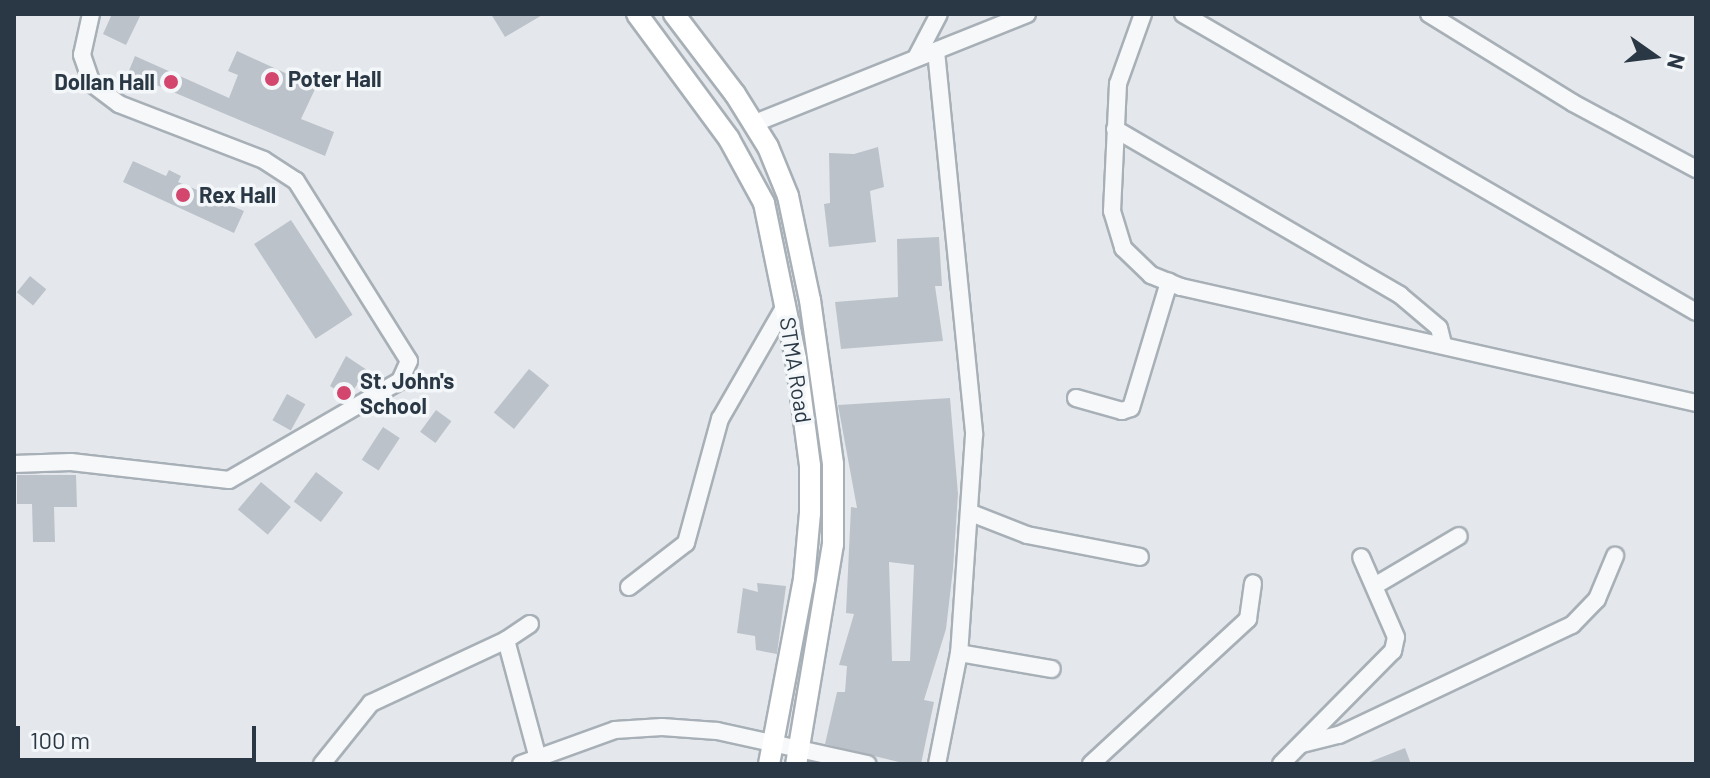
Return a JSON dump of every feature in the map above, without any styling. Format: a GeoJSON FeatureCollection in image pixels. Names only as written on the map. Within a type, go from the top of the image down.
{"type":"FeatureCollection","features":[{"type":"Feature","properties":{"kind":"main road","name":"STMA Road"},"geometry":{"type":"LineString","coordinates":[[637,14],[729,139],[764,203],[786,304],[810,466],[810,513],[772,754]]}},
{"type":"Feature","properties":{"kind":"main road","name":"STMA Road"},"geometry":{"type":"LineString","coordinates":[[674,14],[755,123],[788,196],[801,254],[833,464],[830,582],[798,757]]}},
{"type":"Feature","properties":{"kind":"street"},"geometry":{"type":"LineString","coordinates":[[14,464],[71,462],[229,480],[400,381],[409,361],[296,181],[264,160],[119,104],[92,84],[82,55],[91,14]]}},
{"type":"Feature","properties":{"kind":"street"},"geometry":{"type":"LineString","coordinates":[[917,56],[939,14]]}},
{"type":"Feature","properties":{"kind":"street"},"geometry":{"type":"LineString","coordinates":[[755,123],[1027,14]]}},
{"type":"Feature","properties":{"kind":"street"},"geometry":{"type":"LineString","coordinates":[[1143,14],[1118,84],[1112,211],[1123,248],[1151,275],[1169,282],[1696,403]]}},
{"type":"Feature","properties":{"kind":"street"},"geometry":{"type":"LineString","coordinates":[[1183,14],[1696,312]]}},
{"type":"Feature","properties":{"kind":"street"},"geometry":{"type":"LineString","coordinates":[[1429,14],[1573,103],[1696,169]]}},
{"type":"Feature","properties":{"kind":"street"},"geometry":{"type":"LineString","coordinates":[[936,51],[971,360],[971,513],[959,653],[937,764]]}},
{"type":"Feature","properties":{"kind":"street"},"geometry":{"type":"LineString","coordinates":[[1115,129],[1400,295],[1439,328],[1443,344]]}},
{"type":"Feature","properties":{"kind":"street"},"geometry":{"type":"LineString","coordinates":[[1076,398],[1122,411],[1131,408],[1169,282]]}},
{"type":"Feature","properties":{"kind":"street"},"geometry":{"type":"LineString","coordinates":[[629,587],[686,543],[720,419],[786,304]]}},
{"type":"Feature","properties":{"kind":"street"},"geometry":{"type":"LineString","coordinates":[[971,513],[1027,535],[1140,557]]}},
{"type":"Feature","properties":{"kind":"street"},"geometry":{"type":"LineString","coordinates":[[1376,585],[1459,536]]}},
{"type":"Feature","properties":{"kind":"street"},"geometry":{"type":"LineString","coordinates":[[1302,744],[1339,735],[1572,625],[1597,599],[1615,556]]}},
{"type":"Feature","properties":{"kind":"street"},"geometry":{"type":"LineString","coordinates":[[1281,764],[1393,651],[1396,637],[1376,585],[1361,557]]}},
{"type":"Feature","properties":{"kind":"street"},"geometry":{"type":"LineString","coordinates":[[1091,764],[1248,619],[1253,583]]}},
{"type":"Feature","properties":{"kind":"street"},"geometry":{"type":"LineString","coordinates":[[322,764],[371,703],[506,640],[530,624]]}},
{"type":"Feature","properties":{"kind":"street"},"geometry":{"type":"LineString","coordinates":[[506,640],[537,755]]}},
{"type":"Feature","properties":{"kind":"street"},"geometry":{"type":"LineString","coordinates":[[959,653],[1052,669]]}},
{"type":"Feature","properties":{"kind":"street"},"geometry":{"type":"LineString","coordinates":[[521,764],[537,755],[615,730],[662,727],[772,754],[867,764]]}},
{"type":"Feature","properties":{"kind":"building"},"geometry":{"type":"Polygon","coordinates":[[[112,14],[141,14],[126,45],[103,34],[112,14]]]}},
{"type":"Feature","properties":{"kind":"building"},"geometry":{"type":"Polygon","coordinates":[[[491,14],[544,14],[505,37],[491,14]]]}},
{"type":"Feature","properties":{"kind":"building"},"geometry":{"type":"Polygon","coordinates":[[[237,51],[316,87],[301,119],[334,132],[325,156],[128,73],[135,56],[229,98],[238,75],[228,71],[237,51]]]}},
{"type":"Feature","properties":{"kind":"building"},"geometry":{"type":"Polygon","coordinates":[[[878,147],[884,187],[870,191],[876,242],[829,247],[824,204],[830,203],[829,153],[854,154],[878,147]]]}},
{"type":"Feature","properties":{"kind":"building","name":"Rex Hall"},"geometry":{"type":"Polygon","coordinates":[[[133,161],[166,176],[169,170],[181,176],[178,182],[202,192],[205,185],[218,191],[214,198],[244,211],[234,233],[123,182],[133,161]]]}},
{"type":"Feature","properties":{"kind":"building"},"geometry":{"type":"Polygon","coordinates":[[[291,220],[353,315],[316,339],[254,244],[291,220]]]}},
{"type":"Feature","properties":{"kind":"building"},"geometry":{"type":"Polygon","coordinates":[[[939,237],[942,286],[935,286],[943,341],[841,349],[835,302],[898,297],[897,239],[939,237]]]}},
{"type":"Feature","properties":{"kind":"building"},"geometry":{"type":"Polygon","coordinates":[[[30,276],[46,289],[33,306],[17,292],[30,276]]]}},
{"type":"Feature","properties":{"kind":"building"},"geometry":{"type":"Polygon","coordinates":[[[346,356],[367,370],[348,398],[330,386],[346,356]]]}},
{"type":"Feature","properties":{"kind":"building"},"geometry":{"type":"Polygon","coordinates":[[[529,369],[549,385],[514,429],[494,413],[529,369]]]}},
{"type":"Feature","properties":{"kind":"building"},"geometry":{"type":"Polygon","coordinates":[[[287,394],[305,404],[291,430],[272,420],[287,394]]]}},
{"type":"Feature","properties":{"kind":"building"},"geometry":{"type":"Polygon","coordinates":[[[950,398],[958,494],[953,569],[946,629],[924,700],[934,702],[921,764],[907,764],[825,744],[837,692],[845,692],[847,666],[839,665],[854,614],[846,613],[851,507],[857,508],[838,405],[950,398]],[[889,562],[892,661],[910,661],[914,565],[889,562]]]}},
{"type":"Feature","properties":{"kind":"building"},"geometry":{"type":"Polygon","coordinates":[[[436,410],[451,421],[436,443],[420,432],[436,410]]]}},
{"type":"Feature","properties":{"kind":"building"},"geometry":{"type":"Polygon","coordinates":[[[383,427],[400,438],[379,471],[362,460],[383,427]]]}},
{"type":"Feature","properties":{"kind":"building"},"geometry":{"type":"Polygon","coordinates":[[[316,472],[343,492],[321,522],[294,502],[316,472]]]}},
{"type":"Feature","properties":{"kind":"building"},"geometry":{"type":"Polygon","coordinates":[[[17,475],[76,475],[77,507],[54,507],[55,542],[33,542],[32,504],[17,504],[17,475]]]}},
{"type":"Feature","properties":{"kind":"building"},"geometry":{"type":"Polygon","coordinates":[[[261,482],[291,507],[268,535],[238,510],[261,482]]]}},
{"type":"Feature","properties":{"kind":"building"},"geometry":{"type":"Polygon","coordinates":[[[757,583],[786,586],[777,654],[756,650],[755,636],[737,633],[743,588],[758,592],[757,583]]]}},
{"type":"Feature","properties":{"kind":"building"},"geometry":{"type":"Polygon","coordinates":[[[1405,748],[1411,764],[1367,763],[1405,748]]]}},
{"type":"Feature","properties":{"kind":"place","name":"Poter Hall"},"geometry":{"type":"Point","coordinates":[272,79]}},
{"type":"Feature","properties":{"kind":"place","name":"Dollan Hall"},"geometry":{"type":"Point","coordinates":[171,82]}},
{"type":"Feature","properties":{"kind":"place","name":"Rex Hall"},"geometry":{"type":"Point","coordinates":[183,195]}},
{"type":"Feature","properties":{"kind":"place","name":"St. John's School"},"geometry":{"type":"Point","coordinates":[344,393]}}]}
